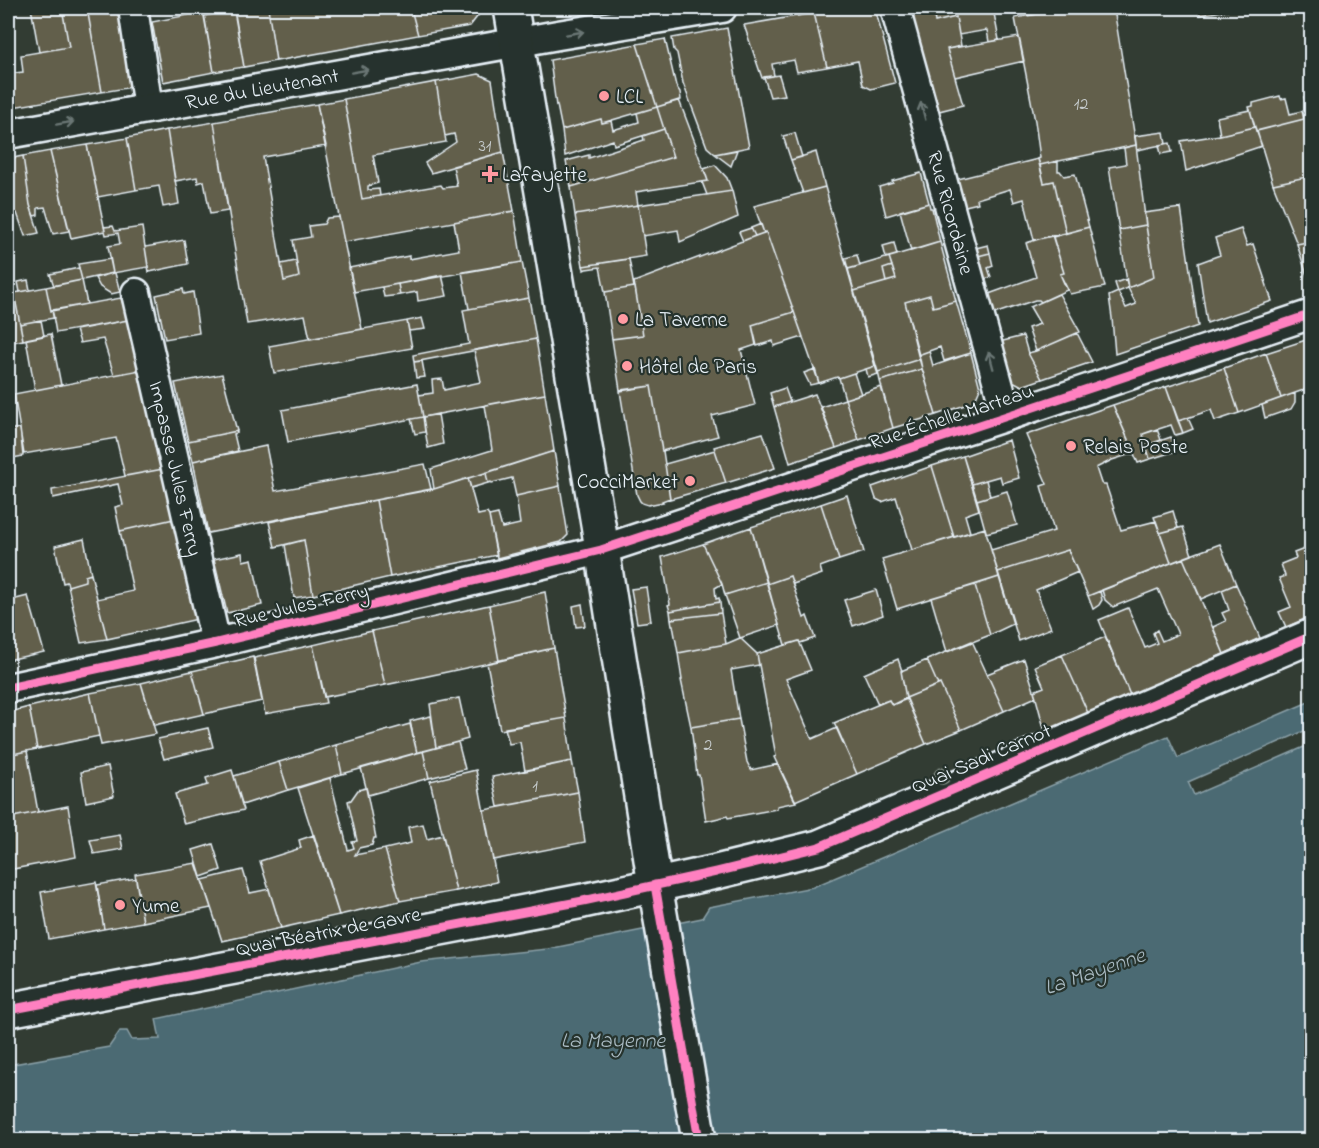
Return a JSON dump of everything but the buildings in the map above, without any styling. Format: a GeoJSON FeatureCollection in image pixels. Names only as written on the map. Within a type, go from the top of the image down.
{"type":"FeatureCollection","features":[{"type":"Feature","properties":{"kind":"street"},"geometry":{"type":"LineString","coordinates":[[133,8],[148,108]]}},
{"type":"Feature","properties":{"kind":"street"},"geometry":{"type":"LineString","coordinates":[[511,8],[699,1140]]}},
{"type":"Feature","properties":{"kind":"street","name":"Rue du Lieutenant"},"geometry":{"type":"LineString","coordinates":[[8,134],[722,8]]}},
{"type":"Feature","properties":{"kind":"street","name":"Rue Ricordaine"},"geometry":{"type":"LineString","coordinates":[[895,8],[1007,416]]}},
{"type":"Feature","properties":{"kind":"street","name":"Impasse Jules Ferry"},"geometry":{"type":"LineString","coordinates":[[136,293],[216,643]]}},
{"type":"Feature","properties":{"kind":"street","name":"Rue Échelle Marteau"},"geometry":{"type":"LineString","coordinates":[[601,550],[1311,314]]}},
{"type":"Feature","properties":{"kind":"street","name":"Rue Jules Ferry"},"geometry":{"type":"LineString","coordinates":[[8,688],[216,643],[601,550]]}},
{"type":"Feature","properties":{"kind":"street","name":"Quai Sadi Carnot"},"geometry":{"type":"LineString","coordinates":[[655,885],[819,847],[1311,636]]}},
{"type":"Feature","properties":{"kind":"street","name":"Quai Béatrix de Gavre"},"geometry":{"type":"LineString","coordinates":[[8,1010],[583,902],[655,885]]}},
{"type":"Feature","properties":{"kind":"water","name":"La Mayenne"},"geometry":{"type":"Polygon","coordinates":[[[1311,701],[1311,728],[1188,782],[1194,795],[1311,744],[1311,1140],[8,1140],[8,1065],[109,1047],[120,1031],[127,1031],[132,1040],[160,1039],[156,1019],[421,962],[548,949],[702,918],[709,907],[813,887],[1168,736],[1178,758],[1311,701]]]}},
{"type":"Feature","properties":{"kind":"cycle path"},"geometry":{"type":"LineString","coordinates":[[8,688],[216,643],[601,550],[1312,314]]}},
{"type":"Feature","properties":{"kind":"cycle path"},"geometry":{"type":"LineString","coordinates":[[8,1010],[583,901],[819,847],[1312,636]]}},
{"type":"Feature","properties":{"kind":"cycle path"},"geometry":{"type":"LineString","coordinates":[[655,885],[699,1140]]}},
{"type":"Feature","properties":{"kind":"place","name":"LCL"},"geometry":{"type":"Point","coordinates":[604,96]}},
{"type":"Feature","properties":{"kind":"place","name":"Lafayette"},"geometry":{"type":"Point","coordinates":[490,174]}},
{"type":"Feature","properties":{"kind":"place","name":"La Taverne"},"geometry":{"type":"Point","coordinates":[623,319]}},
{"type":"Feature","properties":{"kind":"place","name":"Hôtel de Paris"},"geometry":{"type":"Point","coordinates":[627,366]}},
{"type":"Feature","properties":{"kind":"place","name":"Relais Poste"},"geometry":{"type":"Point","coordinates":[1071,446]}},
{"type":"Feature","properties":{"kind":"place","name":"CocciMarket"},"geometry":{"type":"Point","coordinates":[690,481]}},
{"type":"Feature","properties":{"kind":"place","name":"Yume"},"geometry":{"type":"Point","coordinates":[120,905]}}]}
